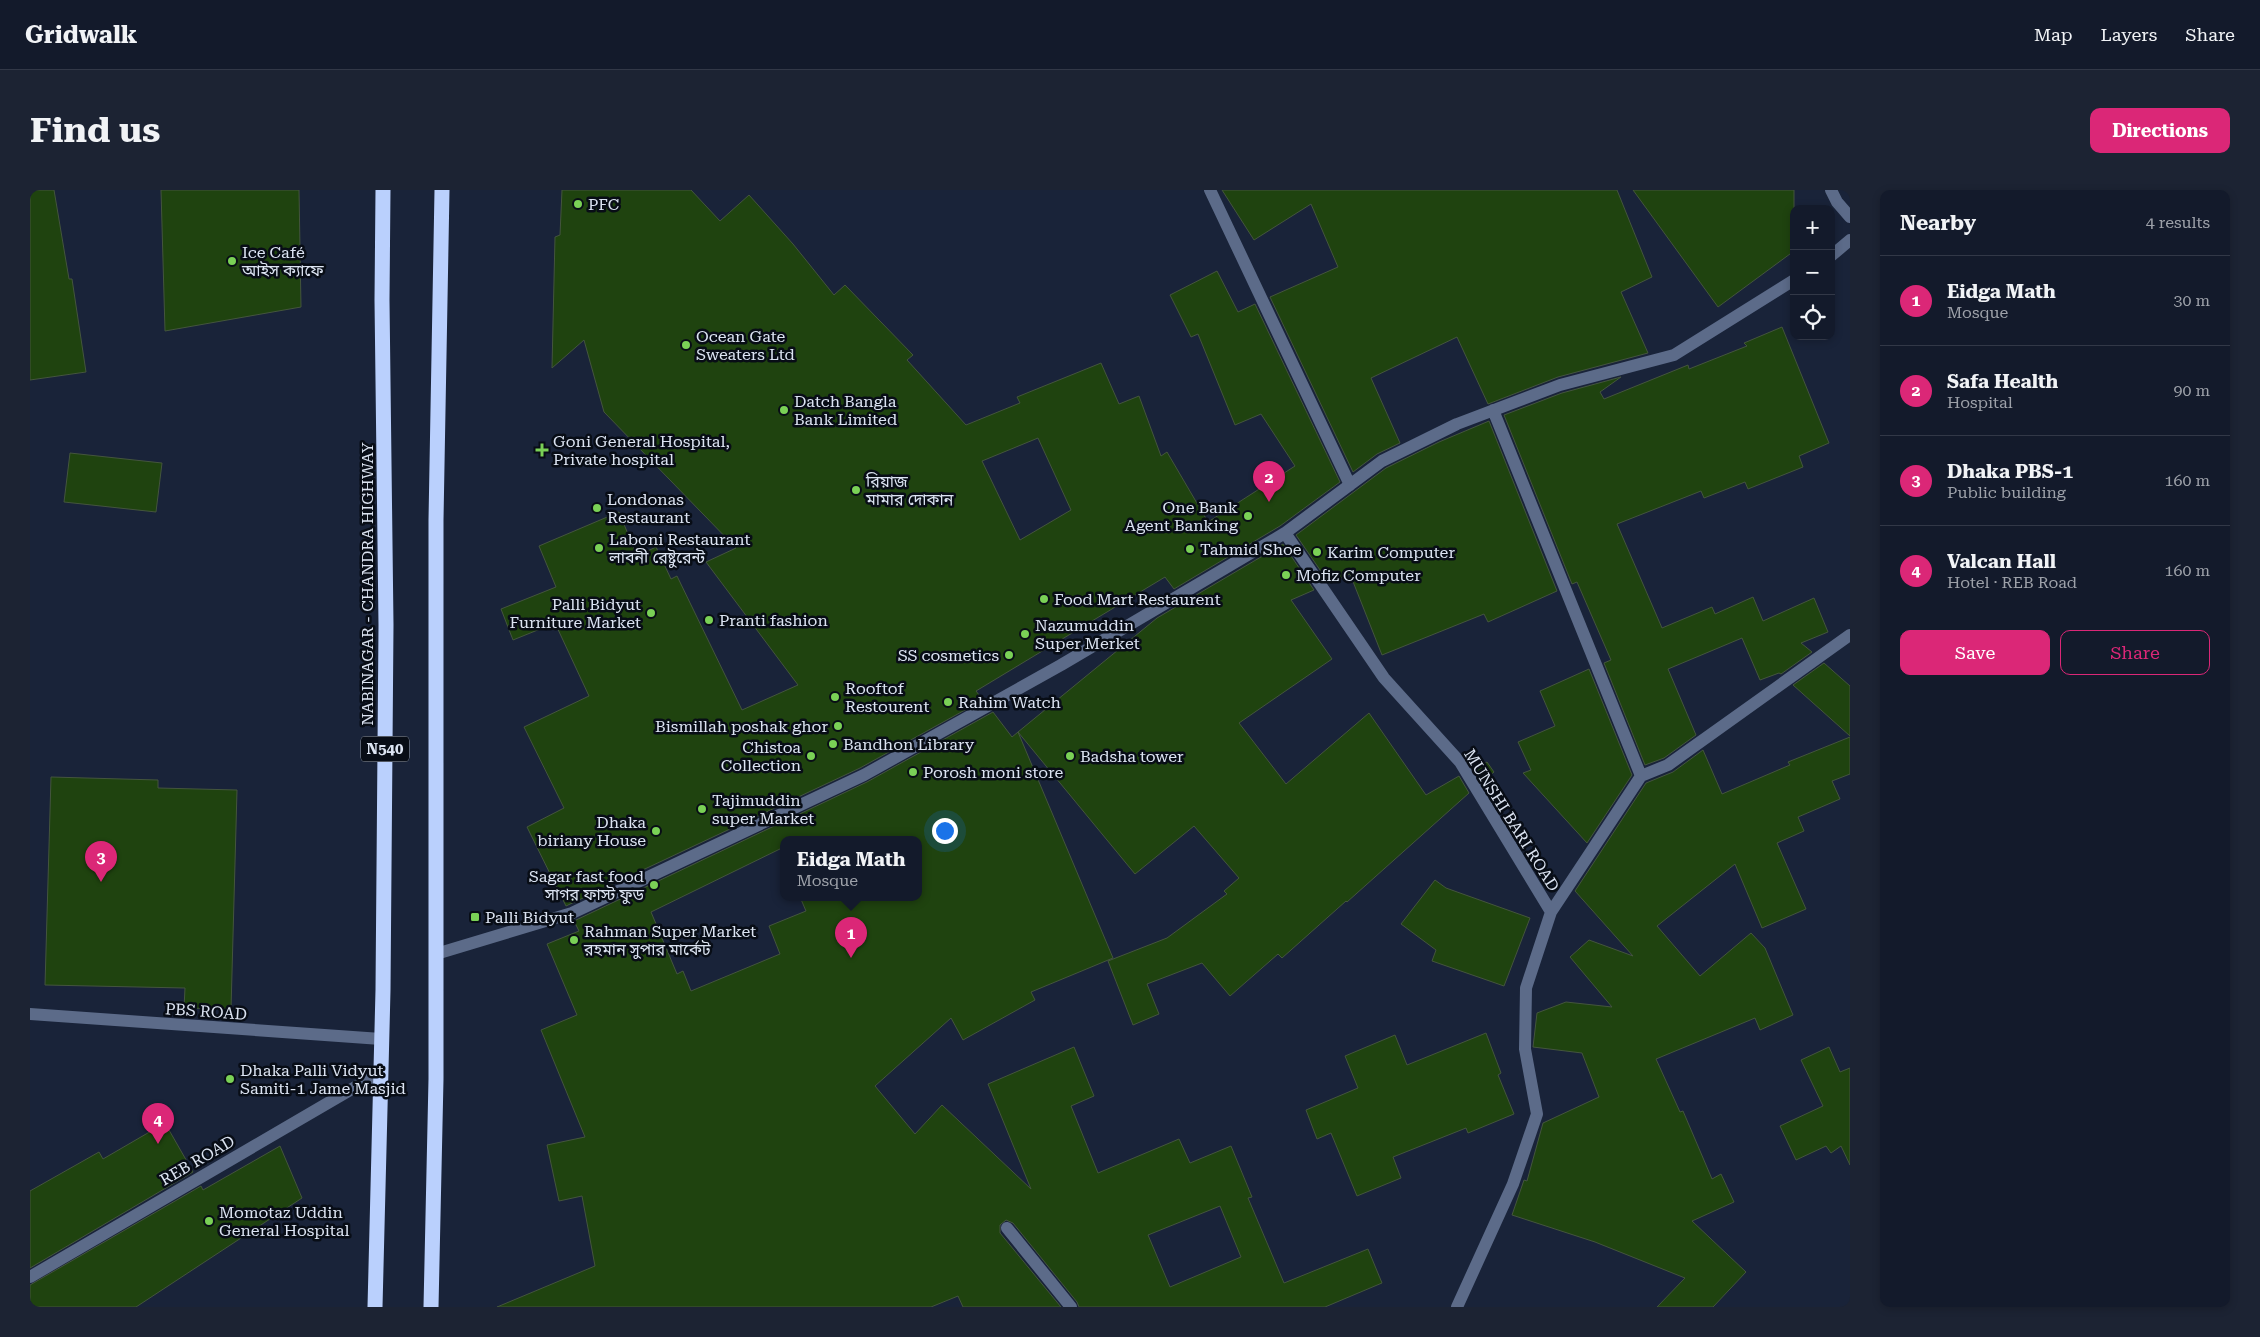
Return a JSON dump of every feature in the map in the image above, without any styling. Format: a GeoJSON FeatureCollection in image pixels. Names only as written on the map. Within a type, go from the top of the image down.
{"type":"FeatureCollection","features":[{"type":"Feature","properties":{"kind":"highway","name":"NABINAGAR - CHANDRA HIGHWAY"},"geometry":{"type":"LineString","coordinates":[[375,1307],[386,635],[382,300],[383,190]]}},
{"type":"Feature","properties":{"kind":"highway"},"geometry":{"type":"LineString","coordinates":[[430,1307],[436,1079],[436,520],[442,190]]}},
{"type":"Feature","properties":{"kind":"street"},"geometry":{"type":"LineString","coordinates":[[1210,190],[1350,485]]}},
{"type":"Feature","properties":{"kind":"street"},"geometry":{"type":"LineString","coordinates":[[1831,190],[1837,202],[1850,217]]}},
{"type":"Feature","properties":{"kind":"street"},"geometry":{"type":"LineString","coordinates":[[1835,253],[1850,240]]}},
{"type":"Feature","properties":{"kind":"street"},"geometry":{"type":"LineString","coordinates":[[436,954],[572,913],[864,775],[1061,664],[1285,533],[1382,461],[1457,424],[1560,385],[1674,355],[1790,282]]}},
{"type":"Feature","properties":{"kind":"street"},"geometry":{"type":"LineString","coordinates":[[1493,410],[1641,776]]}},
{"type":"Feature","properties":{"kind":"street","name":"MUNSHI BARI ROAD"},"geometry":{"type":"LineString","coordinates":[[1285,533],[1384,678],[1460,762],[1550,912],[1526,988],[1525,1050],[1537,1114],[1513,1184],[1457,1307]]}},
{"type":"Feature","properties":{"kind":"street"},"geometry":{"type":"LineString","coordinates":[[1550,912],[1641,776],[1668,765],[1850,635]]}},
{"type":"Feature","properties":{"kind":"street","name":"PBS ROAD"},"geometry":{"type":"LineString","coordinates":[[30,1014],[380,1040]]}},
{"type":"Feature","properties":{"kind":"street","name":"REB ROAD"},"geometry":{"type":"LineString","coordinates":[[30,1277],[380,1072]]}},
{"type":"Feature","properties":{"kind":"street"},"geometry":{"type":"LineString","coordinates":[[1007,1228],[1071,1307]]}},
{"type":"Feature","properties":{"kind":"building"},"geometry":{"type":"Polygon","coordinates":[[[30,190],[54,190],[69,279],[72,279],[86,372],[30,380],[30,190]]]}},
{"type":"Feature","properties":{"kind":"building","name":"Ice Café আইস ক্যাফে"},"geometry":{"type":"Polygon","coordinates":[[[161,190],[299,190],[301,307],[165,331],[161,190]]]}},
{"type":"Feature","properties":{"kind":"building"},"geometry":{"type":"Polygon","coordinates":[[[562,190],[691,190],[720,221],[749,195],[793,244],[834,295],[845,285],[913,355],[907,360],[966,425],[1020,403],[1017,397],[1101,363],[1119,404],[1139,396],[1161,456],[1167,452],[1208,522],[1295,466],[1261,414],[1235,425],[1198,334],[1191,337],[1170,295],[1217,271],[1238,312],[1255,304],[1340,482],[1280,526],[1174,589],[1165,577],[976,691],[983,700],[860,768],[566,906],[527,827],[564,808],[524,727],[589,696],[555,623],[513,640],[501,609],[556,587],[539,546],[619,512],[637,556],[656,547],[671,579],[677,576],[742,710],[798,685],[706,562],[736,548],[604,412],[584,340],[552,368],[555,237],[560,235],[562,190]],[[1038,438],[982,461],[1020,540],[1071,510],[1038,438]]]}},
{"type":"Feature","properties":{"kind":"building"},"geometry":{"type":"Polygon","coordinates":[[[1222,190],[1617,190],[1652,277],[1621,292],[1648,353],[1558,377],[1488,404],[1457,337],[1371,378],[1400,443],[1377,454],[1353,472],[1270,297],[1338,267],[1311,204],[1254,240],[1222,190]]]}},
{"type":"Feature","properties":{"kind":"building"},"geometry":{"type":"Polygon","coordinates":[[[1633,190],[1794,190],[1794,205],[1790,205],[1790,254],[1718,307],[1633,190]]]}},
{"type":"Feature","properties":{"kind":"building"},"geometry":{"type":"Polygon","coordinates":[[[1782,327],[1829,443],[1799,456],[1803,467],[1748,489],[1745,482],[1704,498],[1701,491],[1617,524],[1662,628],[1712,607],[1715,614],[1753,597],[1763,621],[1814,598],[1828,632],[1801,643],[1812,652],[1781,674],[1779,673],[1760,680],[1742,638],[1668,669],[1696,735],[1664,758],[1645,765],[1604,663],[1611,660],[1577,582],[1572,584],[1504,415],[1562,393],[1621,377],[1600,392],[1604,399],[1688,365],[1689,369],[1747,346],[1744,343],[1782,327]]]}},
{"type":"Feature","properties":{"kind":"building"},"geometry":{"type":"Polygon","coordinates":[[[1489,421],[1557,591],[1488,622],[1484,614],[1382,655],[1350,574],[1329,583],[1296,535],[1386,468],[1439,442],[1489,421]]]}},
{"type":"Feature","properties":{"kind":"building"},"geometry":{"type":"Polygon","coordinates":[[[70,453],[162,463],[156,512],[64,502],[70,453]]]}},
{"type":"Feature","properties":{"kind":"building"},"geometry":{"type":"Polygon","coordinates":[[[1283,544],[1314,590],[1291,600],[1332,659],[1239,723],[1286,784],[1369,713],[1426,795],[1459,776],[1469,793],[1282,958],[1278,954],[1230,996],[1202,963],[1147,984],[1159,1014],[1133,1025],[1108,961],[1167,938],[1227,894],[1224,891],[1239,878],[1194,826],[1135,874],[1018,732],[1157,618],[1283,544]]]}},
{"type":"Feature","properties":{"kind":"building"},"geometry":{"type":"Polygon","coordinates":[[[1824,663],[1850,686],[1850,736],[1793,685],[1824,663]]]}},
{"type":"Feature","properties":{"kind":"building"},"geometry":{"type":"Polygon","coordinates":[[[1589,669],[1632,775],[1587,843],[1523,773],[1531,770],[1518,742],[1555,726],[1540,691],[1589,669]]]}},
{"type":"Feature","properties":{"kind":"building"},"geometry":{"type":"Polygon","coordinates":[[[993,712],[1012,737],[1018,732],[1113,958],[1031,992],[1035,1000],[963,1040],[951,1018],[875,1086],[915,1134],[942,1105],[1031,1189],[988,1084],[1074,1047],[1094,1096],[1071,1106],[1098,1173],[1179,1139],[1190,1163],[1231,1146],[1252,1197],[1248,1198],[1284,1283],[1368,1249],[1382,1283],[1325,1307],[1079,1307],[1077,1302],[1013,1223],[1006,1220],[1000,1225],[1000,1233],[1061,1307],[963,1307],[958,1296],[931,1307],[497,1307],[595,1266],[582,1196],[559,1201],[547,1145],[585,1137],[541,1030],[577,1015],[547,944],[579,931],[574,921],[867,782],[993,712]],[[780,836],[780,849],[651,912],[677,974],[683,971],[691,991],[780,954],[769,926],[806,911],[802,901],[922,901],[922,836],[780,836]],[[1220,1206],[1148,1235],[1170,1287],[1241,1257],[1220,1206]]]}},
{"type":"Feature","properties":{"kind":"building"},"geometry":{"type":"Polygon","coordinates":[[[1850,737],[1850,774],[1832,781],[1840,799],[1798,817],[1804,831],[1777,843],[1806,909],[1762,928],[1735,864],[1657,926],[1700,976],[1751,933],[1765,948],[1793,1015],[1760,1030],[1755,1018],[1656,1059],[1680,1112],[1683,1111],[1712,1179],[1721,1174],[1734,1202],[1692,1221],[1746,1272],[1713,1307],[1657,1307],[1685,1278],[1595,1242],[1512,1215],[1524,1180],[1527,1181],[1543,1123],[1599,1097],[1582,1053],[1533,1047],[1537,1013],[1566,1002],[1612,1007],[1570,957],[1589,940],[1633,956],[1575,891],[1646,783],[1673,772],[1703,750],[1722,794],[1790,765],[1788,762],[1850,737]]]}},
{"type":"Feature","properties":{"kind":"building"},"geometry":{"type":"Polygon","coordinates":[[[1487,762],[1494,772],[1482,782],[1474,769],[1487,762]]]}},
{"type":"Feature","properties":{"kind":"building"},"geometry":{"type":"Polygon","coordinates":[[[51,777],[158,780],[158,788],[237,790],[231,1009],[184,1008],[185,988],[45,985],[51,777]]]}},
{"type":"Feature","properties":{"kind":"building"},"geometry":{"type":"Polygon","coordinates":[[[1435,880],[1446,888],[1530,918],[1504,986],[1432,961],[1436,950],[1401,924],[1435,880]]]}},
{"type":"Feature","properties":{"kind":"building"},"geometry":{"type":"Polygon","coordinates":[[[1486,1033],[1501,1073],[1498,1075],[1514,1114],[1468,1133],[1466,1128],[1393,1157],[1401,1178],[1357,1196],[1331,1133],[1317,1139],[1306,1110],[1358,1088],[1345,1056],[1395,1035],[1407,1065],[1486,1033]]]}},
{"type":"Feature","properties":{"kind":"building"},"geometry":{"type":"Polygon","coordinates":[[[1829,1047],[1840,1072],[1850,1068],[1850,1165],[1841,1146],[1831,1153],[1826,1146],[1796,1160],[1780,1126],[1823,1106],[1801,1060],[1829,1047]]]}},
{"type":"Feature","properties":{"kind":"building"},"geometry":{"type":"Polygon","coordinates":[[[165,1123],[193,1172],[30,1268],[30,1191],[99,1152],[103,1159],[165,1123]]]}},
{"type":"Feature","properties":{"kind":"building","name":"Momotaz Uddin General Hospital"},"geometry":{"type":"Polygon","coordinates":[[[280,1146],[302,1198],[136,1307],[30,1307],[30,1285],[201,1186],[203,1190],[280,1146]]]}},
{"type":"Feature","properties":{"kind":"place","name":"PFC"},"geometry":{"type":"Point","coordinates":[578,204]}},
{"type":"Feature","properties":{"kind":"place","name":"Ice Café আইস ক্যাফে"},"geometry":{"type":"Point","coordinates":[232,261]}},
{"type":"Feature","properties":{"kind":"place","name":"Ocean Gate Sweaters Ltd"},"geometry":{"type":"Point","coordinates":[686,345]}},
{"type":"Feature","properties":{"kind":"place","name":"Datch Bangla Bank Limited"},"geometry":{"type":"Point","coordinates":[784,410]}},
{"type":"Feature","properties":{"kind":"place","name":"Goni General Hospital, Private hospital"},"geometry":{"type":"Point","coordinates":[542,450]}},
{"type":"Feature","properties":{"kind":"place","name":"রিয়াজ মামার দোকান"},"geometry":{"type":"Point","coordinates":[856,490]}},
{"type":"Feature","properties":{"kind":"place","name":"Safa Health"},"geometry":{"type":"Point","coordinates":[1269,502]}},
{"type":"Feature","properties":{"kind":"place","name":"Londonas Restaurant"},"geometry":{"type":"Point","coordinates":[597,508]}},
{"type":"Feature","properties":{"kind":"place","name":"One Bank Agent Banking"},"geometry":{"type":"Point","coordinates":[1248,516]}},
{"type":"Feature","properties":{"kind":"place","name":"Laboni Restaurant লাবনী রেষ্টুরেন্ট"},"geometry":{"type":"Point","coordinates":[599,548]}},
{"type":"Feature","properties":{"kind":"place","name":"Tahmid Shoe"},"geometry":{"type":"Point","coordinates":[1190,549]}},
{"type":"Feature","properties":{"kind":"place","name":"Karim Computer"},"geometry":{"type":"Point","coordinates":[1317,552]}},
{"type":"Feature","properties":{"kind":"place","name":"Mofiz Computer"},"geometry":{"type":"Point","coordinates":[1286,575]}},
{"type":"Feature","properties":{"kind":"place","name":"Food Mart Restaurent"},"geometry":{"type":"Point","coordinates":[1044,599]}},
{"type":"Feature","properties":{"kind":"place","name":"Palli Bidyut Furniture Market"},"geometry":{"type":"Point","coordinates":[651,613]}},
{"type":"Feature","properties":{"kind":"place","name":"Pranti fashion"},"geometry":{"type":"Point","coordinates":[709,620]}},
{"type":"Feature","properties":{"kind":"place","name":"Nazumuddin Super Merket"},"geometry":{"type":"Point","coordinates":[1025,634]}},
{"type":"Feature","properties":{"kind":"place","name":"SS cosmetics"},"geometry":{"type":"Point","coordinates":[1009,655]}},
{"type":"Feature","properties":{"kind":"place","name":"Rooftof Restourent"},"geometry":{"type":"Point","coordinates":[835,697]}},
{"type":"Feature","properties":{"kind":"place","name":"Rahim Watch"},"geometry":{"type":"Point","coordinates":[948,702]}},
{"type":"Feature","properties":{"kind":"place","name":"Bismillah poshak ghor"},"geometry":{"type":"Point","coordinates":[838,726]}},
{"type":"Feature","properties":{"kind":"place","name":"Bandhon Library"},"geometry":{"type":"Point","coordinates":[833,744]}},
{"type":"Feature","properties":{"kind":"place","name":"Chistoa Collection"},"geometry":{"type":"Point","coordinates":[811,756]}},
{"type":"Feature","properties":{"kind":"place","name":"Badsha tower"},"geometry":{"type":"Point","coordinates":[1070,756]}},
{"type":"Feature","properties":{"kind":"place","name":"Porosh moni store"},"geometry":{"type":"Point","coordinates":[913,772]}},
{"type":"Feature","properties":{"kind":"place","name":"Tajimuddin super Market"},"geometry":{"type":"Point","coordinates":[702,809]}},
{"type":"Feature","properties":{"kind":"place","name":"Dhaka biriany House"},"geometry":{"type":"Point","coordinates":[656,831]}},
{"type":"Feature","properties":{"kind":"place","name":"Dhaka PBS-1"},"geometry":{"type":"Point","coordinates":[101,882]}},
{"type":"Feature","properties":{"kind":"place","name":"Sagar fast food সাগর ফাস্ট ফুড"},"geometry":{"type":"Point","coordinates":[654,885]}},
{"type":"Feature","properties":{"kind":"place","name":"Palli Bidyut"},"geometry":{"type":"Point","coordinates":[475,917]}},
{"type":"Feature","properties":{"kind":"place","name":"Rahman Super Market রহমান সুপার মার্কেট"},"geometry":{"type":"Point","coordinates":[574,940]}},
{"type":"Feature","properties":{"kind":"place","name":"Eidga Math"},"geometry":{"type":"Point","coordinates":[851,958]}},
{"type":"Feature","properties":{"kind":"place","name":"Dhaka Palli Vidyut Samiti-1 Jame Masjid"},"geometry":{"type":"Point","coordinates":[230,1079]}},
{"type":"Feature","properties":{"kind":"place","name":"Valcan Hall"},"geometry":{"type":"Point","coordinates":[158,1144]}},
{"type":"Feature","properties":{"kind":"place","name":"Momotaz Uddin General Hospital"},"geometry":{"type":"Point","coordinates":[209,1221]}}]}
